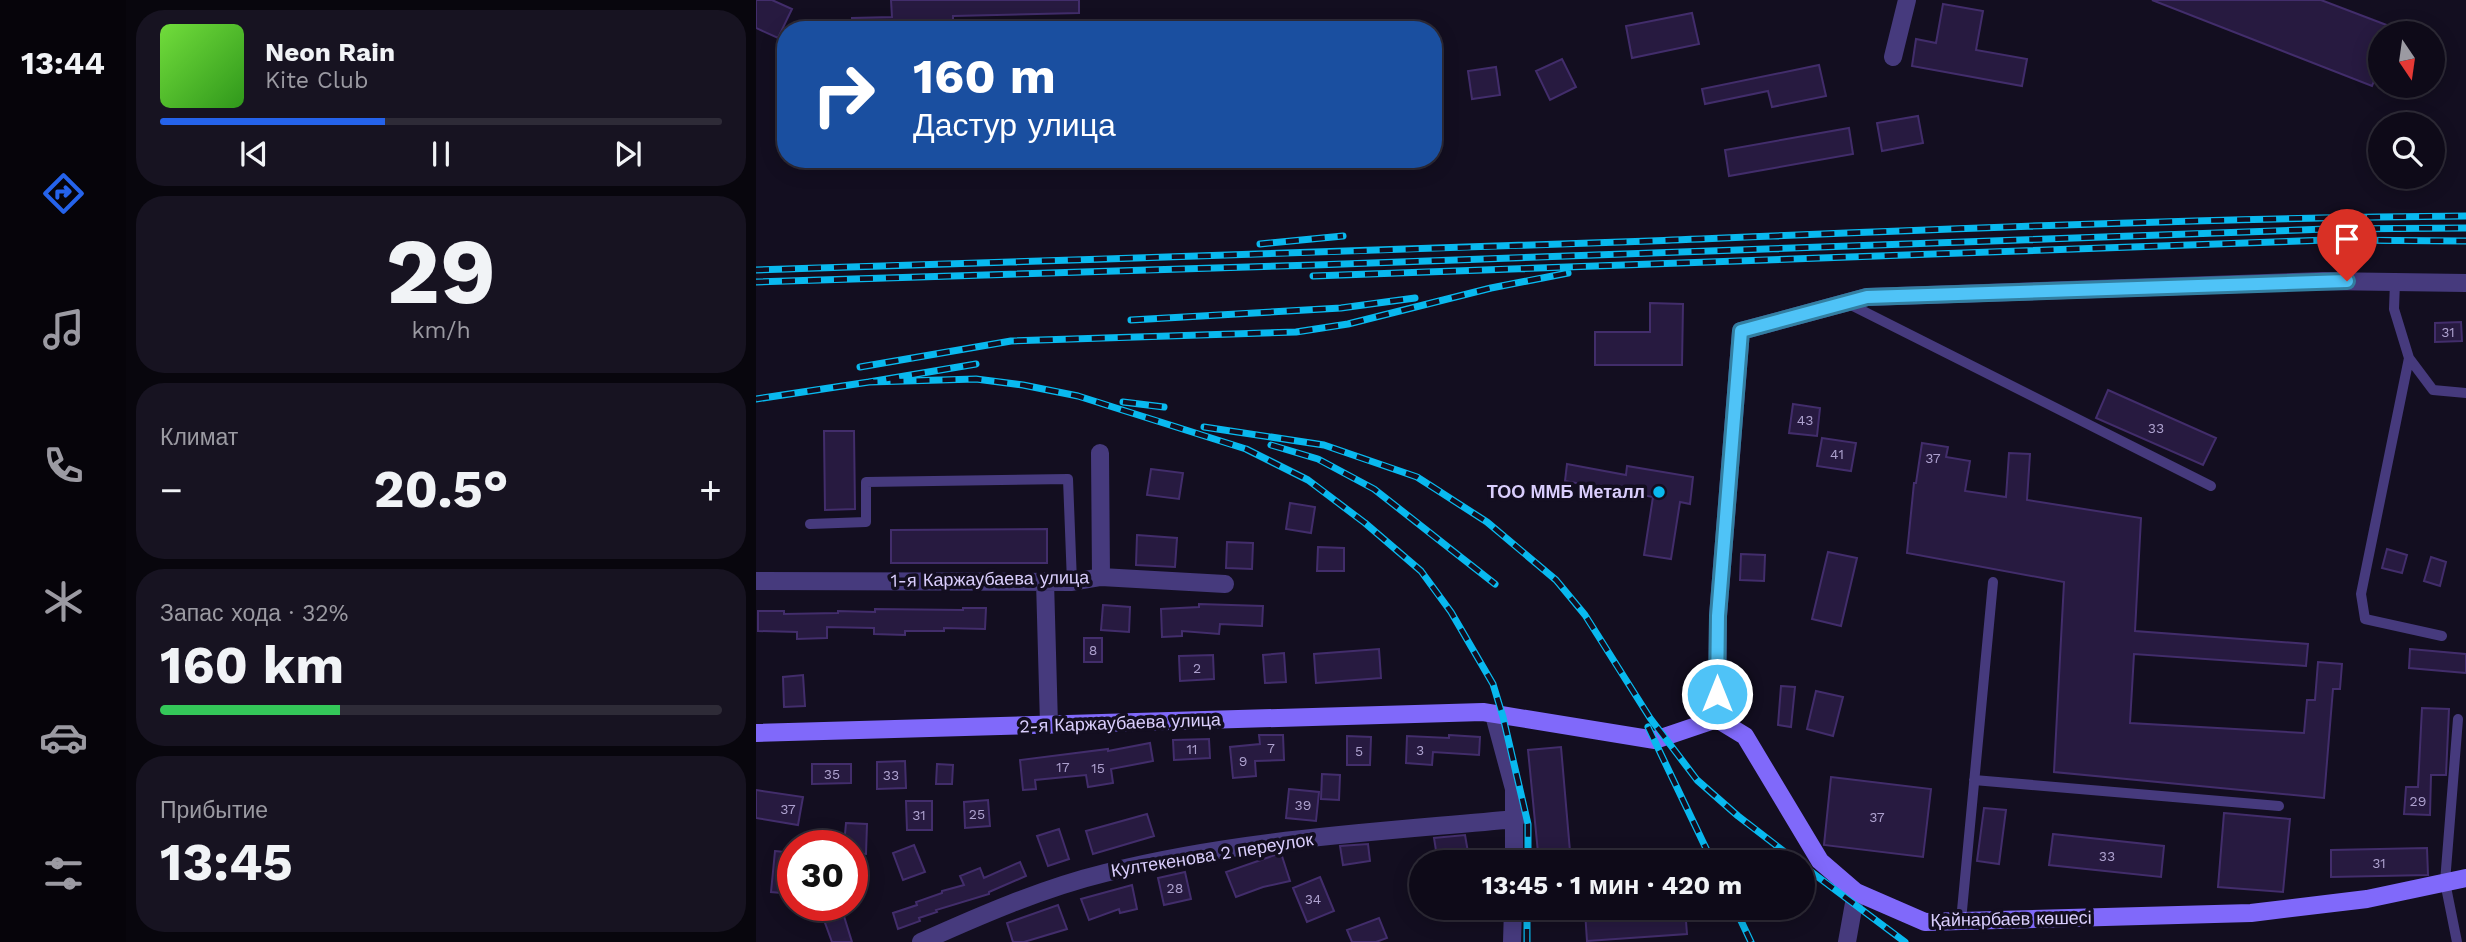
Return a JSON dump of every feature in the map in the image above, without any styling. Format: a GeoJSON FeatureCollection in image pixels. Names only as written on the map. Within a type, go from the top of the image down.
{"type":"FeatureCollection","features":[{"type":"Feature","properties":{"kind":"street"},"geometry":{"type":"LineString","coordinates":[[1893,57],[1908,0]]}},
{"type":"Feature","properties":{"kind":"street"},"geometry":{"type":"LineString","coordinates":[[1515,850],[1514,789],[1489,714],[1655,740],[1717,719],[1718,616],[1741,331],[1867,297],[2309,281],[2466,283]]}},
{"type":"Feature","properties":{"kind":"street"},"geometry":{"type":"LineString","coordinates":[[1100,453],[1101,577]]}},
{"type":"Feature","properties":{"kind":"street","name":"1-я Каржаубаева улица"},"geometry":{"type":"LineString","coordinates":[[756,581],[1072,582],[1101,577],[1225,584]]}},
{"type":"Feature","properties":{"kind":"street"},"geometry":{"type":"LineString","coordinates":[[1045,581],[1049,725]]}},
{"type":"Feature","properties":{"kind":"street","name":"2-я Каржаубаева улица"},"geometry":{"type":"LineString","coordinates":[[756,733],[1489,714]]}},
{"type":"Feature","properties":{"kind":"street","name":"Қайнарбаев көшесі"},"geometry":{"type":"LineString","coordinates":[[1717,719],[1745,736],[1820,861],[1856,892],[1925,922],[2251,913],[2367,899],[2466,878]]}},
{"type":"Feature","properties":{"kind":"street","name":"Култекенова 2 переулок"},"geometry":{"type":"LineString","coordinates":[[921,942],[994,910],[1104,873],[1235,848],[1318,837],[1516,819]]}},
{"type":"Feature","properties":{"kind":"street"},"geometry":{"type":"LineString","coordinates":[[1847,942],[1856,892]]}},
{"type":"Feature","properties":{"kind":"street"},"geometry":{"type":"LineString","coordinates":[[1512,942],[1513,920]]}},
{"type":"Feature","properties":{"kind":"lane"},"geometry":{"type":"LineString","coordinates":[[2395,282],[2394,309],[2409,358],[2433,390],[2466,393]]}},
{"type":"Feature","properties":{"kind":"lane"},"geometry":{"type":"LineString","coordinates":[[1847,303],[2211,486]]}},
{"type":"Feature","properties":{"kind":"lane"},"geometry":{"type":"LineString","coordinates":[[2409,358],[2361,594],[2365,619],[2442,636]]}},
{"type":"Feature","properties":{"kind":"lane"},"geometry":{"type":"LineString","coordinates":[[810,524],[866,522],[866,482],[1068,479],[1072,582]]}},
{"type":"Feature","properties":{"kind":"lane"},"geometry":{"type":"LineString","coordinates":[[1961,921],[1993,582]]}},
{"type":"Feature","properties":{"kind":"lane"},"geometry":{"type":"LineString","coordinates":[[2457,942],[2445,882],[2458,719]]}},
{"type":"Feature","properties":{"kind":"lane"},"geometry":{"type":"LineString","coordinates":[[1974,780],[2279,806]]}},
{"type":"Feature","properties":{"kind":"building"},"geometry":{"type":"Polygon","coordinates":[[[756,0],[772,0],[792,9],[786,21],[777,21],[777,38],[756,28],[756,0]]]}},
{"type":"Feature","properties":{"kind":"building"},"geometry":{"type":"Polygon","coordinates":[[[891,0],[1079,0],[1079,13],[953,16],[953,21],[852,21],[852,18],[892,17],[891,0]]]}},
{"type":"Feature","properties":{"kind":"building"},"geometry":{"type":"Polygon","coordinates":[[[2152,0],[2321,0],[2376,21],[2368,21],[2368,84],[2152,0]]]}},
{"type":"Feature","properties":{"kind":"building"},"geometry":{"type":"Polygon","coordinates":[[[1943,4],[1983,11],[1976,50],[2027,59],[2022,86],[1912,66],[1916,39],[1936,43],[1943,4]]]}},
{"type":"Feature","properties":{"kind":"building"},"geometry":{"type":"Polygon","coordinates":[[[1692,13],[1699,44],[1632,58],[1626,26],[1692,13]]]}},
{"type":"Feature","properties":{"kind":"building"},"geometry":{"type":"Polygon","coordinates":[[[1562,59],[1576,87],[1550,100],[1536,71],[1562,59]]]}},
{"type":"Feature","properties":{"kind":"building"},"geometry":{"type":"Polygon","coordinates":[[[1819,65],[1826,96],[1772,107],[1768,91],[1705,104],[1702,89],[1819,65]]]}},
{"type":"Feature","properties":{"kind":"building"},"geometry":{"type":"Polygon","coordinates":[[[1496,67],[1500,95],[1472,99],[1468,71],[1496,67]]]}},
{"type":"Feature","properties":{"kind":"building"},"geometry":{"type":"Polygon","coordinates":[[[1918,116],[1923,143],[1882,151],[1877,123],[1918,116]]]}},
{"type":"Feature","properties":{"kind":"building"},"geometry":{"type":"Polygon","coordinates":[[[1849,128],[1853,154],[1729,176],[1725,150],[1849,128]]]}},
{"type":"Feature","properties":{"kind":"building"},"geometry":{"type":"Polygon","coordinates":[[[1650,303],[1683,304],[1682,365],[1595,365],[1595,332],[1650,332],[1650,303]]]}},
{"type":"Feature","properties":{"kind":"building"},"geometry":{"type":"Polygon","coordinates":[[[2461,322],[2462,341],[2435,342],[2435,323],[2461,322]]]}},
{"type":"Feature","properties":{"kind":"building"},"geometry":{"type":"Polygon","coordinates":[[[2108,390],[2216,438],[2203,465],[2096,418],[2108,390]]]}},
{"type":"Feature","properties":{"kind":"building"},"geometry":{"type":"Polygon","coordinates":[[[1793,404],[1820,408],[1817,436],[1789,433],[1793,404]]]}},
{"type":"Feature","properties":{"kind":"building"},"geometry":{"type":"Polygon","coordinates":[[[824,431],[854,431],[855,509],[825,510],[824,431]]]}},
{"type":"Feature","properties":{"kind":"building"},"geometry":{"type":"Polygon","coordinates":[[[1822,438],[1856,443],[1851,471],[1817,466],[1822,438]]]}},
{"type":"Feature","properties":{"kind":"building"},"geometry":{"type":"Polygon","coordinates":[[[1922,443],[1948,447],[1946,457],[1970,461],[1965,491],[2006,497],[2009,453],[2030,454],[2027,500],[2141,518],[2135,631],[2308,644],[2306,666],[2134,654],[2130,723],[2304,733],[2307,700],[2315,700],[2318,662],[2342,664],[2340,689],[2333,689],[2324,798],[2054,772],[2064,582],[1907,553],[1914,483],[1922,443]]]}},
{"type":"Feature","properties":{"kind":"building","name":"ТОО ММБ Металл"},"geometry":{"type":"Polygon","coordinates":[[[1567,464],[1626,475],[1627,466],[1693,477],[1690,504],[1680,502],[1671,559],[1644,555],[1653,497],[1565,481],[1567,464]]]}},
{"type":"Feature","properties":{"kind":"building"},"geometry":{"type":"Polygon","coordinates":[[[1151,469],[1183,473],[1179,499],[1147,495],[1151,469]]]}},
{"type":"Feature","properties":{"kind":"building"},"geometry":{"type":"Polygon","coordinates":[[[1290,503],[1315,507],[1311,533],[1286,529],[1290,503]]]}},
{"type":"Feature","properties":{"kind":"building"},"geometry":{"type":"Polygon","coordinates":[[[1047,529],[1047,563],[891,563],[891,530],[1047,529]]]}},
{"type":"Feature","properties":{"kind":"building"},"geometry":{"type":"Polygon","coordinates":[[[1137,535],[1177,538],[1175,567],[1136,565],[1137,535]]]}},
{"type":"Feature","properties":{"kind":"building"},"geometry":{"type":"Polygon","coordinates":[[[1227,542],[1253,543],[1252,569],[1226,568],[1227,542]]]}},
{"type":"Feature","properties":{"kind":"building"},"geometry":{"type":"Polygon","coordinates":[[[1318,547],[1344,548],[1344,571],[1317,571],[1318,547]]]}},
{"type":"Feature","properties":{"kind":"building"},"geometry":{"type":"Polygon","coordinates":[[[2387,549],[2407,555],[2402,573],[2382,568],[2387,549]]]}},
{"type":"Feature","properties":{"kind":"building"},"geometry":{"type":"Polygon","coordinates":[[[1828,552],[1857,558],[1841,626],[1812,619],[1828,552]]]}},
{"type":"Feature","properties":{"kind":"building"},"geometry":{"type":"Polygon","coordinates":[[[1741,554],[1765,555],[1764,581],[1740,580],[1741,554]]]}},
{"type":"Feature","properties":{"kind":"building"},"geometry":{"type":"Polygon","coordinates":[[[2431,557],[2446,562],[2440,586],[2424,581],[2431,557]]]}},
{"type":"Feature","properties":{"kind":"building"},"geometry":{"type":"Polygon","coordinates":[[[1199,604],[1263,606],[1262,626],[1220,624],[1219,634],[1182,631],[1182,636],[1162,637],[1161,609],[1199,607],[1199,604]]]}},
{"type":"Feature","properties":{"kind":"building"},"geometry":{"type":"Polygon","coordinates":[[[1103,605],[1130,607],[1129,632],[1101,630],[1103,605]]]}},
{"type":"Feature","properties":{"kind":"building"},"geometry":{"type":"Polygon","coordinates":[[[986,608],[985,629],[944,628],[944,631],[905,631],[905,635],[874,634],[874,628],[827,627],[827,638],[797,639],[797,632],[758,631],[758,611],[784,611],[784,614],[986,608]]]}},
{"type":"Feature","properties":{"kind":"building"},"geometry":{"type":"Polygon","coordinates":[[[1084,638],[1102,638],[1102,662],[1084,662],[1084,638]]]}},
{"type":"Feature","properties":{"kind":"building"},"geometry":{"type":"Polygon","coordinates":[[[1379,649],[1381,678],[1316,683],[1314,654],[1379,649]]]}},
{"type":"Feature","properties":{"kind":"building"},"geometry":{"type":"Polygon","coordinates":[[[2410,649],[2466,654],[2466,673],[2409,668],[2410,649]]]}},
{"type":"Feature","properties":{"kind":"building"},"geometry":{"type":"Polygon","coordinates":[[[1284,653],[1286,682],[1265,683],[1263,655],[1284,653]]]}},
{"type":"Feature","properties":{"kind":"building"},"geometry":{"type":"Polygon","coordinates":[[[1213,655],[1214,679],[1180,681],[1179,656],[1213,655]]]}},
{"type":"Feature","properties":{"kind":"building"},"geometry":{"type":"Polygon","coordinates":[[[803,675],[805,706],[784,707],[783,677],[803,675]]]}},
{"type":"Feature","properties":{"kind":"building"},"geometry":{"type":"Polygon","coordinates":[[[1781,686],[1795,687],[1791,727],[1778,725],[1781,686]]]}},
{"type":"Feature","properties":{"kind":"building"},"geometry":{"type":"Polygon","coordinates":[[[1816,691],[1843,697],[1833,736],[1807,729],[1816,691]]]}},
{"type":"Feature","properties":{"kind":"building"},"geometry":{"type":"Polygon","coordinates":[[[2422,708],[2449,709],[2446,775],[2431,775],[2430,815],[2404,814],[2406,787],[2418,787],[2422,708]]]}},
{"type":"Feature","properties":{"kind":"building"},"geometry":{"type":"Polygon","coordinates":[[[1259,735],[1283,735],[1284,760],[1255,761],[1256,776],[1233,778],[1230,747],[1260,744],[1259,735]]]}},
{"type":"Feature","properties":{"kind":"building"},"geometry":{"type":"Polygon","coordinates":[[[1449,735],[1480,737],[1479,755],[1433,752],[1432,765],[1406,763],[1407,736],[1449,738],[1449,735]]]}},
{"type":"Feature","properties":{"kind":"building"},"geometry":{"type":"Polygon","coordinates":[[[1347,736],[1371,737],[1370,765],[1347,765],[1347,736]]]}},
{"type":"Feature","properties":{"kind":"building"},"geometry":{"type":"Polygon","coordinates":[[[1209,739],[1210,758],[1174,760],[1173,740],[1209,739]]]}},
{"type":"Feature","properties":{"kind":"building"},"geometry":{"type":"Polygon","coordinates":[[[1150,743],[1153,761],[1111,769],[1113,783],[1088,787],[1086,775],[1035,780],[1036,789],[1023,790],[1020,760],[1108,751],[1150,743]]]}},
{"type":"Feature","properties":{"kind":"building"},"geometry":{"type":"Polygon","coordinates":[[[1561,747],[1570,850],[1538,850],[1528,750],[1561,747]]]}},
{"type":"Feature","properties":{"kind":"building"},"geometry":{"type":"Polygon","coordinates":[[[905,761],[906,788],[877,789],[877,762],[905,761]]]}},
{"type":"Feature","properties":{"kind":"building"},"geometry":{"type":"Polygon","coordinates":[[[812,764],[851,764],[851,783],[812,784],[812,764]]]}},
{"type":"Feature","properties":{"kind":"building"},"geometry":{"type":"Polygon","coordinates":[[[937,764],[953,765],[952,784],[936,784],[937,764]]]}},
{"type":"Feature","properties":{"kind":"building"},"geometry":{"type":"Polygon","coordinates":[[[1322,774],[1340,775],[1339,800],[1321,799],[1322,774]]]}},
{"type":"Feature","properties":{"kind":"building"},"geometry":{"type":"Polygon","coordinates":[[[1831,777],[1931,789],[1923,857],[1824,845],[1831,777]]]}},
{"type":"Feature","properties":{"kind":"building"},"geometry":{"type":"Polygon","coordinates":[[[1289,789],[1319,792],[1316,821],[1286,818],[1289,789]]]}},
{"type":"Feature","properties":{"kind":"building"},"geometry":{"type":"Polygon","coordinates":[[[756,790],[803,797],[798,825],[756,818],[756,790]]]}},
{"type":"Feature","properties":{"kind":"building"},"geometry":{"type":"Polygon","coordinates":[[[988,800],[990,826],[965,828],[964,802],[988,800]]]}},
{"type":"Feature","properties":{"kind":"building"},"geometry":{"type":"Polygon","coordinates":[[[906,801],[932,801],[932,830],[907,830],[906,801]]]}},
{"type":"Feature","properties":{"kind":"building"},"geometry":{"type":"Polygon","coordinates":[[[1984,808],[2006,810],[1999,864],[1977,861],[1984,808]]]}},
{"type":"Feature","properties":{"kind":"building"},"geometry":{"type":"Polygon","coordinates":[[[2224,813],[2290,819],[2283,892],[2218,887],[2224,813]]]}},
{"type":"Feature","properties":{"kind":"building"},"geometry":{"type":"Polygon","coordinates":[[[1147,814],[1154,836],[1093,854],[1086,831],[1147,814]]]}},
{"type":"Feature","properties":{"kind":"building"},"geometry":{"type":"Polygon","coordinates":[[[846,823],[867,824],[867,830],[845,830],[846,823]]]}},
{"type":"Feature","properties":{"kind":"building"},"geometry":{"type":"Polygon","coordinates":[[[1059,829],[1069,859],[1048,866],[1037,836],[1059,829]]]}},
{"type":"Feature","properties":{"kind":"building"},"geometry":{"type":"Polygon","coordinates":[[[2053,834],[2164,846],[2161,877],[2049,865],[2053,834]]]}},
{"type":"Feature","properties":{"kind":"building"},"geometry":{"type":"Polygon","coordinates":[[[1465,835],[1468,850],[1436,850],[1434,838],[1465,835]]]}},
{"type":"Feature","properties":{"kind":"building"},"geometry":{"type":"Polygon","coordinates":[[[1368,844],[1370,861],[1343,865],[1340,846],[1368,844]]]}},
{"type":"Feature","properties":{"kind":"building"},"geometry":{"type":"Polygon","coordinates":[[[914,845],[925,872],[903,880],[893,853],[914,845]]]}},
{"type":"Feature","properties":{"kind":"building"},"geometry":{"type":"Polygon","coordinates":[[[2427,848],[2428,875],[2331,877],[2331,850],[2427,848]]]}},
{"type":"Feature","properties":{"kind":"building"},"geometry":{"type":"Polygon","coordinates":[[[775,851],[777,851],[777,893],[771,892],[775,851]]]}},
{"type":"Feature","properties":{"kind":"building"},"geometry":{"type":"Polygon","coordinates":[[[1281,853],[1290,881],[1236,897],[1226,872],[1281,853]]]}},
{"type":"Feature","properties":{"kind":"building"},"geometry":{"type":"Polygon","coordinates":[[[1020,862],[1026,876],[989,894],[936,910],[937,912],[919,918],[920,921],[898,929],[893,913],[917,905],[916,902],[942,891],[964,885],[960,876],[980,868],[984,878],[1020,862]]]}},
{"type":"Feature","properties":{"kind":"building"},"geometry":{"type":"Polygon","coordinates":[[[1185,872],[1191,899],[1164,905],[1158,878],[1185,872]]]}},
{"type":"Feature","properties":{"kind":"building"},"geometry":{"type":"Polygon","coordinates":[[[1320,877],[1334,911],[1307,922],[1293,888],[1320,877]]]}},
{"type":"Feature","properties":{"kind":"building"},"geometry":{"type":"Polygon","coordinates":[[[1132,885],[1137,909],[1120,913],[1119,909],[1089,920],[1081,899],[1132,885]]]}},
{"type":"Feature","properties":{"kind":"building"},"geometry":{"type":"Polygon","coordinates":[[[1058,905],[1067,929],[1024,942],[1013,942],[1007,923],[1058,905]]]}},
{"type":"Feature","properties":{"kind":"building"},"geometry":{"type":"Polygon","coordinates":[[[1379,918],[1387,938],[1376,942],[1352,942],[1347,930],[1379,918]]]}},
{"type":"Feature","properties":{"kind":"building"},"geometry":{"type":"Polygon","coordinates":[[[1586,920],[1686,920],[1687,934],[1587,941],[1586,920]]]}},
{"type":"Feature","properties":{"kind":"building"},"geometry":{"type":"Polygon","coordinates":[[[824,921],[845,921],[852,942],[832,942],[824,921]]]}},
{"type":"Feature","properties":{"kind":"railway"},"geometry":{"type":"LineString","coordinates":[[756,270],[2160,222],[2466,216]]}},
{"type":"Feature","properties":{"kind":"railway"},"geometry":{"type":"LineString","coordinates":[[756,282],[2327,229],[2466,228]]}},
{"type":"Feature","properties":{"kind":"railway"},"geometry":{"type":"LineString","coordinates":[[1260,244],[1343,236]]}},
{"type":"Feature","properties":{"kind":"railway"},"geometry":{"type":"LineString","coordinates":[[1313,276],[2327,240],[2466,241]]}},
{"type":"Feature","properties":{"kind":"railway"},"geometry":{"type":"LineString","coordinates":[[860,367],[1011,341],[1296,332],[1348,324],[1491,288],[1568,273]]}},
{"type":"Feature","properties":{"kind":"railway"},"geometry":{"type":"LineString","coordinates":[[1131,320],[1341,308],[1415,298]]}},
{"type":"Feature","properties":{"kind":"railway"},"geometry":{"type":"LineString","coordinates":[[976,364],[869,382],[976,379],[1023,385],[1078,396],[1246,449],[1308,480],[1365,523],[1421,571],[1451,612],[1493,684],[1528,824],[1528,850]]}},
{"type":"Feature","properties":{"kind":"railway"},"geometry":{"type":"LineString","coordinates":[[756,399],[869,382]]}},
{"type":"Feature","properties":{"kind":"railway"},"geometry":{"type":"LineString","coordinates":[[1123,402],[1164,407]]}},
{"type":"Feature","properties":{"kind":"railway"},"geometry":{"type":"LineString","coordinates":[[1204,427],[1324,445],[1417,477],[1487,522],[1556,580],[1585,615],[1650,718],[1697,780],[1782,850]]}},
{"type":"Feature","properties":{"kind":"railway"},"geometry":{"type":"LineString","coordinates":[[1271,445],[1318,459],[1374,489],[1495,584]]}},
{"type":"Feature","properties":{"kind":"railway"},"geometry":{"type":"LineString","coordinates":[[1648,727],[1707,850]]}},
{"type":"Feature","properties":{"kind":"railway"},"geometry":{"type":"LineString","coordinates":[[1815,875],[1905,942]]}},
{"type":"Feature","properties":{"kind":"railway"},"geometry":{"type":"LineString","coordinates":[[1527,920],[1527,942]]}},
{"type":"Feature","properties":{"kind":"railway"},"geometry":{"type":"LineString","coordinates":[[1741,920],[1751,942]]}},
{"type":"Feature","properties":{"kind":"place","name":"ТОО ММБ Металл"},"geometry":{"type":"Point","coordinates":[1659,492]}},
{"type":"Feature","properties":{"kind":"route"},"geometry":{"type":"LineString","coordinates":[[1717,694],[1718,616],[1741,331],[1867,297],[2347,281]]}}]}
